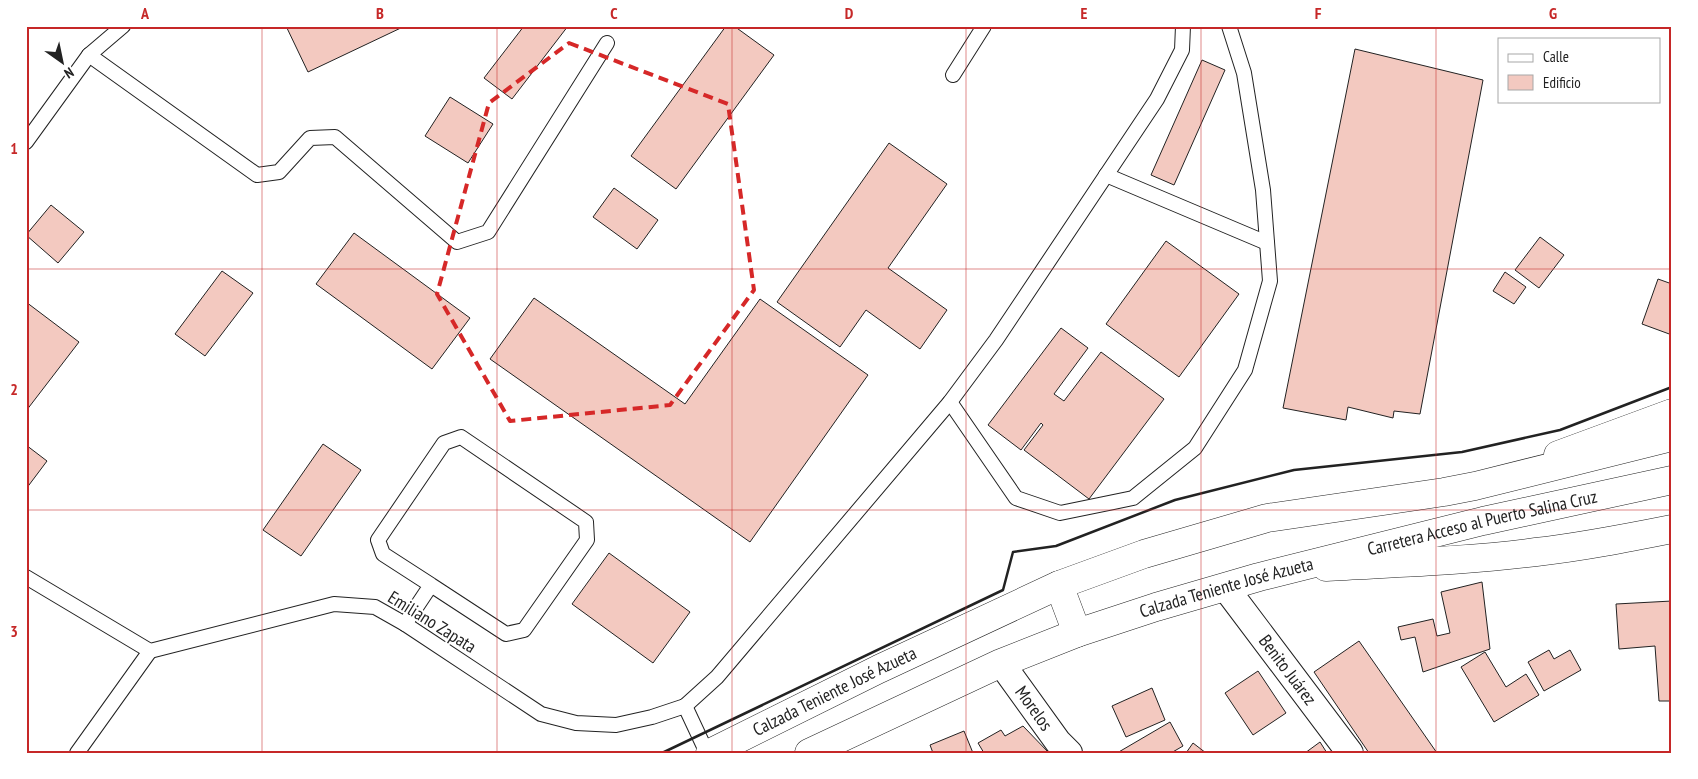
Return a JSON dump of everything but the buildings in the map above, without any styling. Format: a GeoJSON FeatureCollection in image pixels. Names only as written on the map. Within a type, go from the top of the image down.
{"type":"FeatureCollection","features":[{"type":"Feature","properties":{"kind":"main road"},"geometry":{"type":"LineString","coordinates":[[1475,486],[1672,413]]}},
{"type":"Feature","properties":{"kind":"main road"},"geometry":{"type":"LineString","coordinates":[[1475,486],[1672,437]]}},
{"type":"Feature","properties":{"kind":"main road","name":"Carretera Acceso al Puerto Salina Cruz"},"geometry":{"type":"LineString","coordinates":[[1292,569],[1483,521],[1672,480]]}},
{"type":"Feature","properties":{"kind":"main road","name":"Calzada Teniente José Azueta"},"geometry":{"type":"LineString","coordinates":[[708,753],[879,669],[1059,585],[1144,554],[1267,518],[1475,486]]}},
{"type":"Feature","properties":{"kind":"main road","name":"Calzada Teniente José Azueta"},"geometry":{"type":"LineString","coordinates":[[809,753],[1001,664],[1077,634],[1156,607],[1292,569],[1438,561],[1534,552],[1592,545],[1672,529]]}},
{"type":"Feature","properties":{"kind":"main road"},"geometry":{"type":"LineString","coordinates":[[1059,585],[1077,634]]}},
{"type":"Feature","properties":{"kind":"street","name":"Benito Juárez"},"geometry":{"type":"LineString","coordinates":[[1225,587],[1350,753]]}},
{"type":"Feature","properties":{"kind":"street","name":"Morelos"},"geometry":{"type":"LineString","coordinates":[[1001,664],[1058,742],[1069,753]]}},
{"type":"Feature","properties":{"kind":"lane"},"geometry":{"type":"LineString","coordinates":[[26,142],[89,55],[123,26]]}},
{"type":"Feature","properties":{"kind":"lane"},"geometry":{"type":"LineString","coordinates":[[953,75],[984,26]]}},
{"type":"Feature","properties":{"kind":"lane"},"geometry":{"type":"LineString","coordinates":[[708,753],[685,706],[717,677],[950,402],[996,340],[1157,99],[1182,50],[1183,26]]}},
{"type":"Feature","properties":{"kind":"lane"},"geometry":{"type":"LineString","coordinates":[[950,402],[1016,498],[1060,513],[1133,498],[1195,448],[1245,370],[1270,281],[1263,190],[1244,73],[1229,26]]}},
{"type":"Feature","properties":{"kind":"lane"},"geometry":{"type":"LineString","coordinates":[[89,55],[256,175],[280,172],[310,138],[335,138],[457,242],[488,232],[607,43]]}},
{"type":"Feature","properties":{"kind":"lane"},"geometry":{"type":"LineString","coordinates":[[1106,175],[1267,243]]}},
{"type":"Feature","properties":{"kind":"lane"},"geometry":{"type":"LineString","coordinates":[[461,437],[586,522],[587,540],[524,630],[506,634],[431,585],[383,554],[378,540],[444,443],[461,437]]}},
{"type":"Feature","properties":{"kind":"lane"},"geometry":{"type":"LineString","coordinates":[[26,577],[150,651],[77,753]]}},
{"type":"Feature","properties":{"kind":"lane"},"geometry":{"type":"LineString","coordinates":[[405,624],[431,585]]}},
{"type":"Feature","properties":{"kind":"lane","name":"Emiliano Zapata"},"geometry":{"type":"LineString","coordinates":[[150,651],[334,604],[375,607],[405,624],[541,714],[576,723],[616,725],[652,717],[685,706]]}},
{"type":"Feature","properties":{"kind":"highlighted area"},"geometry":{"type":"Polygon","coordinates":[[[569,43],[728,104],[754,290],[670,405],[510,421],[437,294],[489,103],[569,43]]]}},
{"type":"Feature","properties":{"kind":"wall"},"geometry":{"type":"LineString","coordinates":[[662,753],[1003,590],[1013,552],[1056,546],[1175,500],[1294,470],[1462,452],[1560,430],[1672,387]]}}]}
